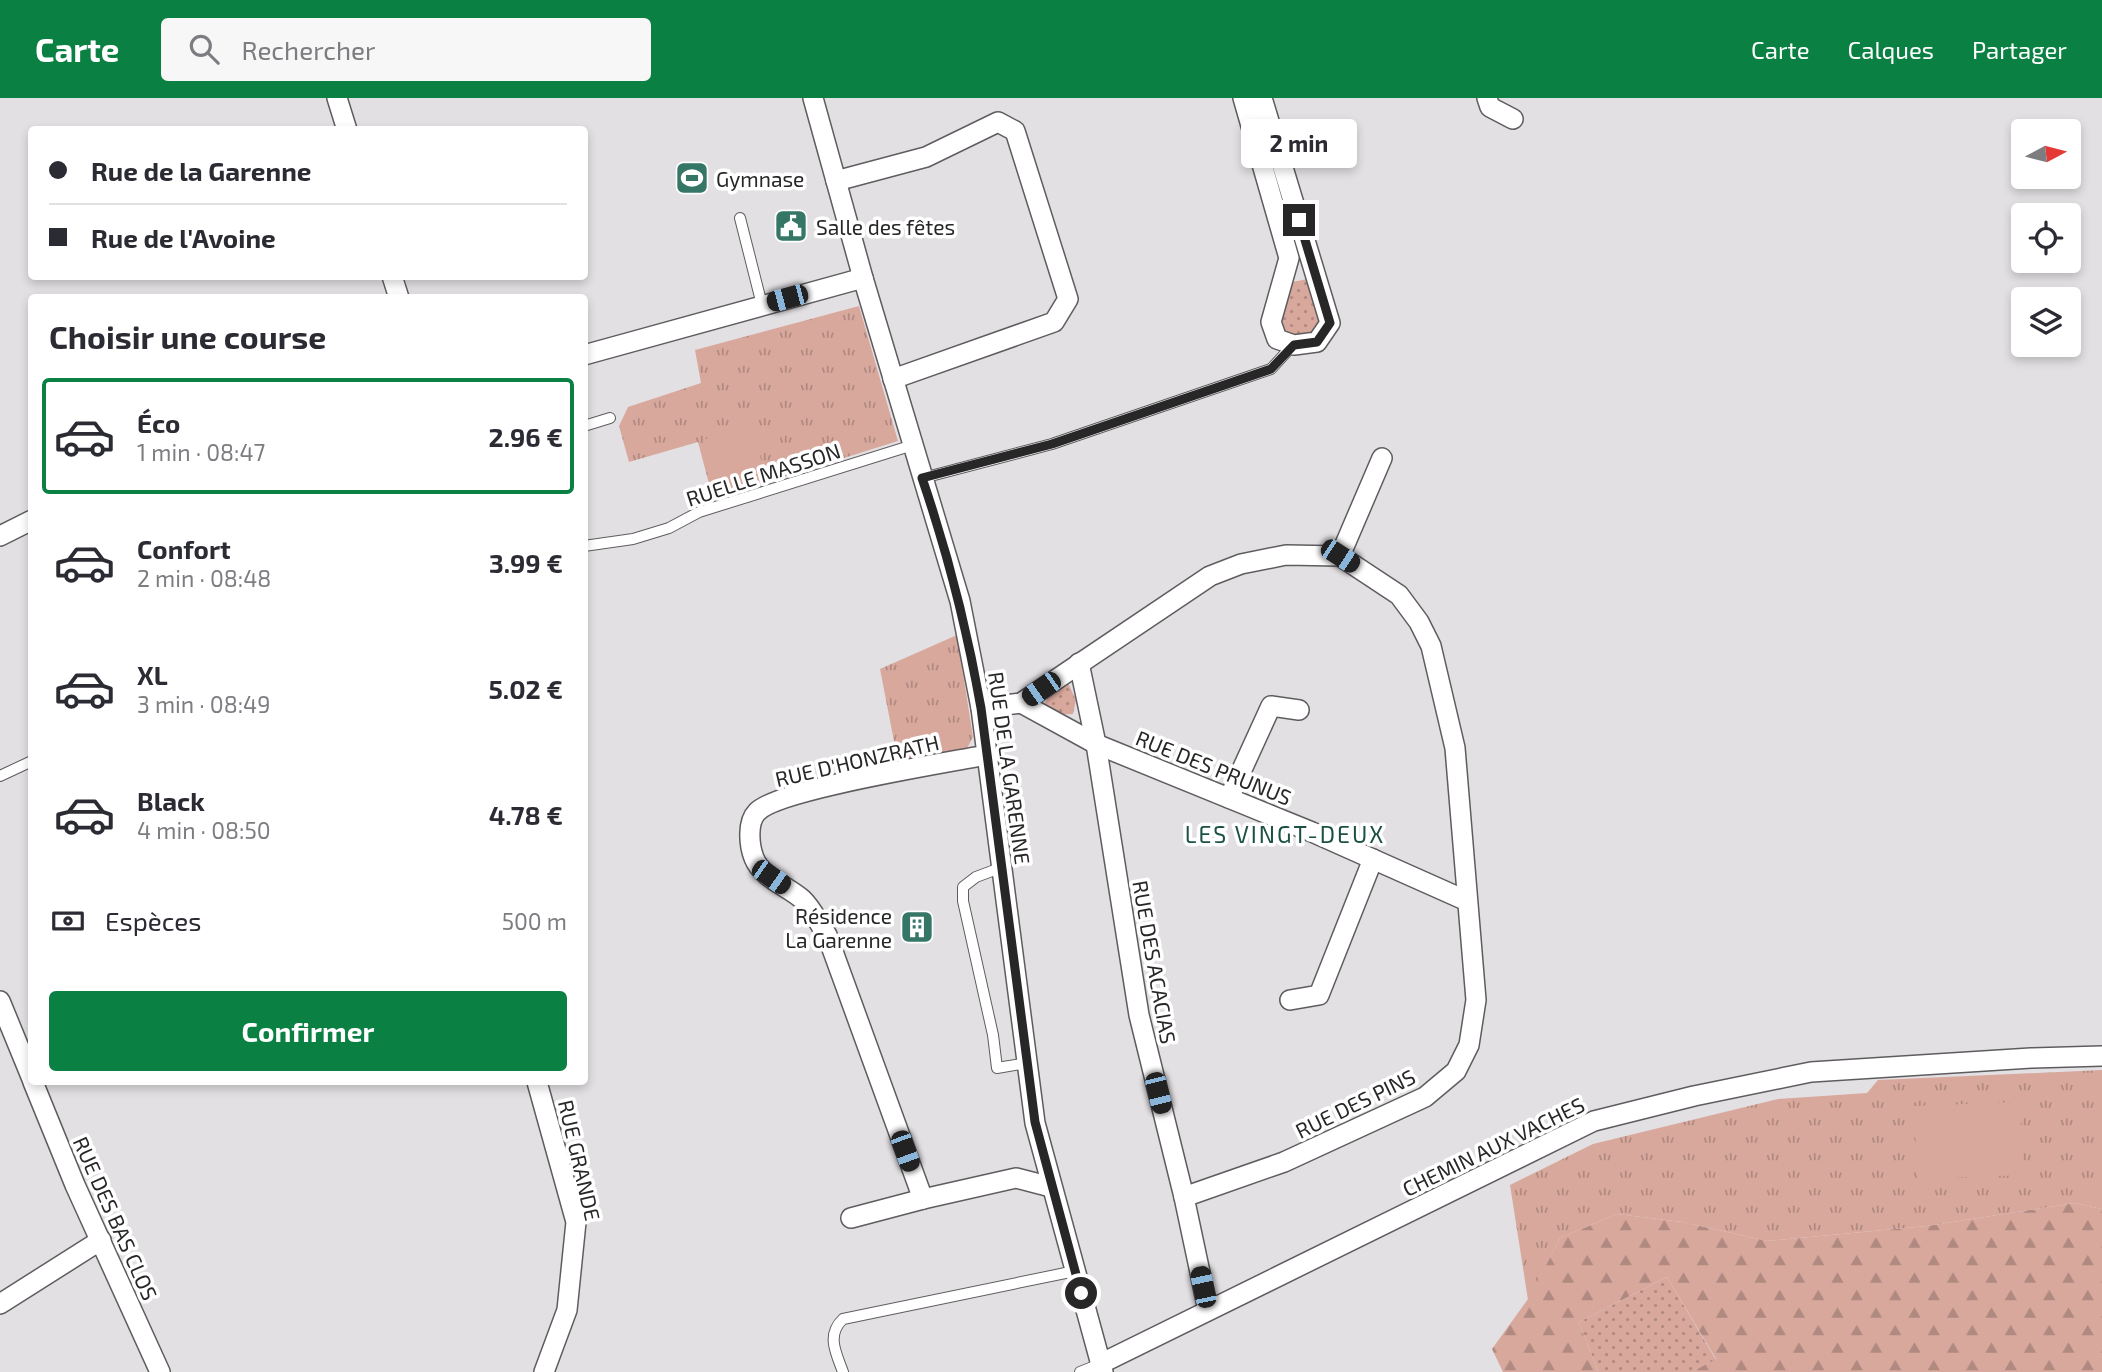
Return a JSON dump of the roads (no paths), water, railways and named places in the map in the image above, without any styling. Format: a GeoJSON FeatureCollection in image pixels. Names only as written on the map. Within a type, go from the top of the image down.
{"type":"FeatureCollection","features":[{"type":"Feature","properties":{"kind":"street"},"geometry":{"type":"LineString","coordinates":[[337,98],[346,126]]}},
{"type":"Feature","properties":{"kind":"street","name":"RUE DE LA GARENNE"},"geometry":{"type":"LineString","coordinates":[[813,98],[863,278],[960,601],[981,708],[1035,1122],[1102,1368]]}},
{"type":"Feature","properties":{"kind":"street"},"geometry":{"type":"LineString","coordinates":[[1243,98],[1289,258],[1271,322],[1277,339],[1294,345],[1317,342],[1330,323],[1262,98]]}},
{"type":"Feature","properties":{"kind":"street"},"geometry":{"type":"LineString","coordinates":[[1487,98],[1490,107],[1513,119]]}},
{"type":"Feature","properties":{"kind":"street"},"geometry":{"type":"LineString","coordinates":[[836,181],[926,157],[998,122],[1015,131],[1068,299],[1054,322],[893,379]]}},
{"type":"Feature","properties":{"kind":"street"},"geometry":{"type":"LineString","coordinates":[[1289,258],[1314,269]]}},
{"type":"Feature","properties":{"kind":"street"},"geometry":{"type":"LineString","coordinates":[[588,354],[863,278]]}},
{"type":"Feature","properties":{"kind":"street"},"geometry":{"type":"LineString","coordinates":[[981,708],[1021,703],[1210,576],[1241,564],[1286,555],[1340,556],[1382,458]]}},
{"type":"Feature","properties":{"kind":"street"},"geometry":{"type":"LineString","coordinates":[[0,536],[28,522]]}},
{"type":"Feature","properties":{"kind":"street","name":"RUE DES PINS"},"geometry":{"type":"LineString","coordinates":[[1184,1197],[1283,1162],[1424,1097],[1456,1071],[1469,1045],[1476,1000],[1455,747],[1431,646],[1419,622],[1399,595],[1340,556]]}},
{"type":"Feature","properties":{"kind":"street","name":"RUE DES ACACIAS"},"geometry":{"type":"LineString","coordinates":[[1079,663],[1096,744],[1139,1015],[1184,1197],[1208,1310]]}},
{"type":"Feature","properties":{"kind":"street","name":"RUE DES PRUNUS"},"geometry":{"type":"LineString","coordinates":[[1021,703],[1096,744],[1229,798],[1467,901]]}},
{"type":"Feature","properties":{"kind":"street"},"geometry":{"type":"LineString","coordinates":[[1229,798],[1271,706],[1299,710]]}},
{"type":"Feature","properties":{"kind":"street","name":"RUE D'HONZRATH"},"geometry":{"type":"LineString","coordinates":[[923,1199],[827,935],[804,901],[771,877],[754,860],[749,834],[755,813],[772,801],[803,792],[986,755]]}},
{"type":"Feature","properties":{"kind":"street"},"geometry":{"type":"LineString","coordinates":[[1290,1000],[1319,995],[1373,859]]}},
{"type":"Feature","properties":{"kind":"street","name":"RUE DES BAS CLOS"},"geometry":{"type":"LineString","coordinates":[[0,1001],[28,1070]]}},
{"type":"Feature","properties":{"kind":"street","name":"CHEMIN AUX VACHES"},"geometry":{"type":"LineString","coordinates":[[1102,1368],[1208,1310],[1594,1121],[1694,1096],[1811,1072],[2102,1056]]}},
{"type":"Feature","properties":{"kind":"street","name":"RUE DES BAS CLOS"},"geometry":{"type":"LineString","coordinates":[[34,1085],[75,1185],[160,1372]]}},
{"type":"Feature","properties":{"kind":"street","name":"RUE GRANDE"},"geometry":{"type":"LineString","coordinates":[[538,1085],[576,1222],[567,1310],[544,1372]]}},
{"type":"Feature","properties":{"kind":"street"},"geometry":{"type":"LineString","coordinates":[[1016,1178],[1042,1152]]}},
{"type":"Feature","properties":{"kind":"street"},"geometry":{"type":"LineString","coordinates":[[851,1218],[1016,1178],[1051,1187]]}},
{"type":"Feature","properties":{"kind":"street"},"geometry":{"type":"LineString","coordinates":[[0,1304],[101,1240]]}},
{"type":"Feature","properties":{"kind":"lane"},"geometry":{"type":"LineString","coordinates":[[740,218],[762,305]]}},
{"type":"Feature","properties":{"kind":"lane"},"geometry":{"type":"LineString","coordinates":[[922,478],[1052,444],[1271,369],[1294,345]]}},
{"type":"Feature","properties":{"kind":"lane"},"geometry":{"type":"LineString","coordinates":[[588,425],[610,418]]}},
{"type":"Feature","properties":{"kind":"lane","name":"RUELLE MASSON"},"geometry":{"type":"LineString","coordinates":[[588,545],[633,539],[669,528],[699,512],[913,446]]}},
{"type":"Feature","properties":{"kind":"lane"},"geometry":{"type":"LineString","coordinates":[[0,776],[28,763]]}},
{"type":"Feature","properties":{"kind":"lane"},"geometry":{"type":"LineString","coordinates":[[1000,868],[976,877],[963,887],[963,901],[993,1035],[997,1068],[1027,1063]]}},
{"type":"Feature","properties":{"kind":"lane"},"geometry":{"type":"LineString","coordinates":[[843,1372],[832,1341],[836,1326],[843,1319],[1075,1271]]}},
{"type":"Feature","properties":{"kind":"lane"},"geometry":{"type":"LineString","coordinates":[[1080,1372],[1102,1368]]}},
{"type":"Feature","properties":{"kind":"place","name":"Gymnase"},"geometry":{"type":"Point","coordinates":[692,178]}},
{"type":"Feature","properties":{"kind":"place","name":"Salle des fêtes"},"geometry":{"type":"Point","coordinates":[791,226]}},
{"type":"Feature","properties":{"kind":"place","name":"Résidence La Garenne"},"geometry":{"type":"Point","coordinates":[917,927]}},
{"type":"Feature","properties":{"kind":"district","name":"LES VINGT-DEUX"},"geometry":{"type":"Point","coordinates":[1285,834]}}]}
